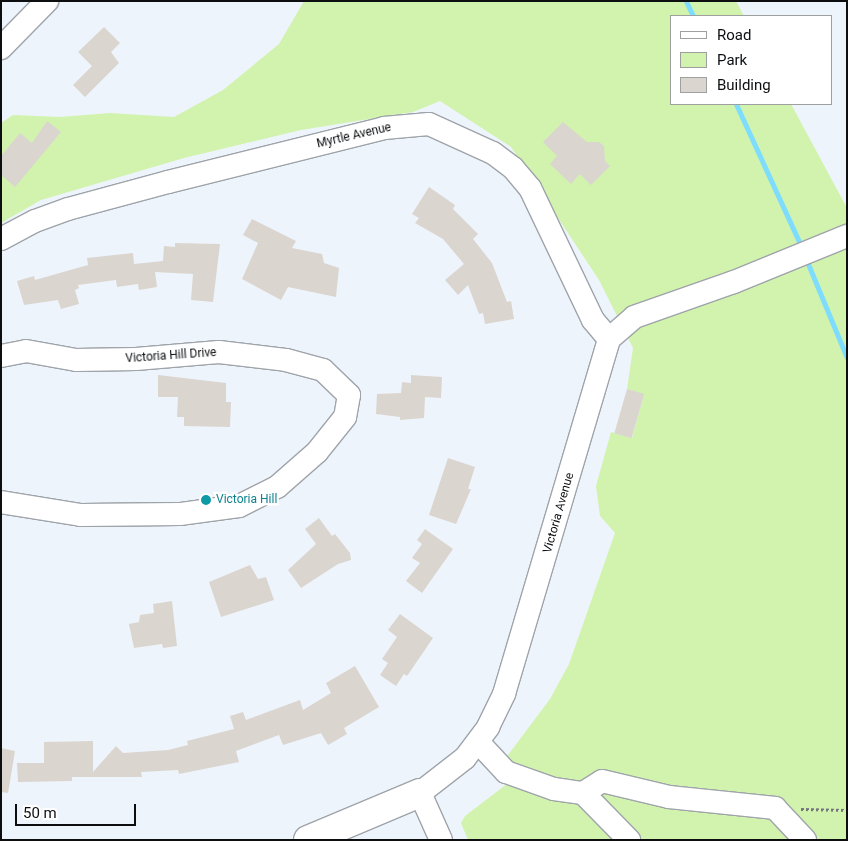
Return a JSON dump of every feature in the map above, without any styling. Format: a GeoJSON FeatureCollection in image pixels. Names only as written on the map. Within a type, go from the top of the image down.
{"type":"FeatureCollection","features":[{"type":"Feature","properties":{"kind":"main road","name":"Victoria Avenue"},"geometry":{"type":"LineString","coordinates":[[308,840],[420,793]]}},
{"type":"Feature","properties":{"kind":"street"},"geometry":{"type":"LineString","coordinates":[[1,48],[47,1]]}},
{"type":"Feature","properties":{"kind":"street","name":"Myrtle Avenue"},"geometry":{"type":"LineString","coordinates":[[1,239],[35,221],[60,212],[168,182],[384,128],[429,124],[493,152],[530,188],[593,320],[609,339]]}},
{"type":"Feature","properties":{"kind":"street"},"geometry":{"type":"LineString","coordinates":[[609,339],[634,316],[734,282],[847,236]]}},
{"type":"Feature","properties":{"kind":"street","name":"Victoria Avenue"},"geometry":{"type":"LineString","coordinates":[[420,793],[450,772],[478,742],[493,718],[510,680],[609,339]]}},
{"type":"Feature","properties":{"kind":"street","name":"Victoria Hill Drive"},"geometry":{"type":"LineString","coordinates":[[1,356],[26,351],[76,360],[136,359],[219,352],[286,360],[322,370],[349,395],[345,417],[317,452],[277,487],[240,506],[180,514],[81,515],[1,502]]}},
{"type":"Feature","properties":{"kind":"street"},"geometry":{"type":"LineString","coordinates":[[478,742],[506,772],[554,789],[583,793],[629,840]]}},
{"type":"Feature","properties":{"kind":"street"},"geometry":{"type":"LineString","coordinates":[[583,793],[602,781],[669,797],[776,808],[805,840]]}},
{"type":"Feature","properties":{"kind":"street"},"geometry":{"type":"LineString","coordinates":[[420,793],[439,839]]}},
{"type":"Feature","properties":{"kind":"path"},"geometry":{"type":"LineString","coordinates":[[776,808],[847,810]]}},
{"type":"Feature","properties":{"kind":"green space"},"geometry":{"type":"Polygon","coordinates":[[[304,1],[736,1],[743,15],[670,15],[670,105],[792,105],[847,208],[847,840],[468,840],[461,823],[465,816],[507,784],[496,771],[550,699],[569,664],[615,533],[600,516],[596,486],[611,432],[632,438],[644,395],[627,389],[633,348],[599,280],[511,147],[440,101],[413,112],[301,130],[184,158],[41,200],[1,223],[1,123],[13,115],[60,117],[110,113],[174,117],[223,90],[279,44],[304,1]]]}},
{"type":"Feature","properties":{"kind":"building"},"geometry":{"type":"Polygon","coordinates":[[[104,27],[120,43],[111,52],[119,63],[85,97],[73,85],[92,66],[78,52],[104,27]]]}},
{"type":"Feature","properties":{"kind":"building"},"geometry":{"type":"Polygon","coordinates":[[[47,121],[61,132],[15,187],[1,175],[1,156],[20,133],[32,143],[47,121]]]}},
{"type":"Feature","properties":{"kind":"building"},"geometry":{"type":"Polygon","coordinates":[[[563,122],[587,142],[599,142],[604,146],[605,161],[610,166],[591,185],[580,174],[571,184],[550,164],[557,156],[543,142],[563,122]]]}},
{"type":"Feature","properties":{"kind":"building"},"geometry":{"type":"Polygon","coordinates":[[[429,187],[455,205],[453,209],[478,234],[473,239],[492,263],[507,302],[511,301],[514,319],[485,324],[483,313],[479,314],[468,285],[458,295],[445,280],[464,264],[443,239],[415,223],[419,218],[412,214],[429,187]]]}},
{"type":"Feature","properties":{"kind":"building"},"geometry":{"type":"Polygon","coordinates":[[[252,219],[296,241],[292,248],[322,254],[324,263],[339,268],[336,297],[288,287],[281,300],[242,279],[258,243],[243,235],[252,219]]]}},
{"type":"Feature","properties":{"kind":"building"},"geometry":{"type":"Polygon","coordinates":[[[175,243],[220,244],[213,302],[191,300],[193,274],[155,272],[157,287],[139,290],[138,284],[117,287],[116,280],[78,285],[79,288],[75,290],[79,304],[61,309],[58,300],[24,305],[17,281],[34,276],[35,280],[88,265],[87,258],[133,253],[134,264],[163,261],[164,246],[175,247],[175,243]]]}},
{"type":"Feature","properties":{"kind":"building"},"geometry":{"type":"Polygon","coordinates":[[[158,375],[226,383],[226,402],[231,402],[230,427],[184,426],[184,417],[177,417],[178,397],[158,397],[158,375]]]}},
{"type":"Feature","properties":{"kind":"building"},"geometry":{"type":"Polygon","coordinates":[[[411,375],[442,377],[441,398],[425,397],[424,418],[400,420],[400,417],[376,414],[377,394],[401,393],[402,382],[411,383],[411,375]]]}},
{"type":"Feature","properties":{"kind":"building"},"geometry":{"type":"Polygon","coordinates":[[[627,389],[644,394],[632,438],[614,433],[627,389]]]}},
{"type":"Feature","properties":{"kind":"building"},"geometry":{"type":"Polygon","coordinates":[[[448,458],[475,467],[468,489],[471,489],[456,524],[429,515],[448,458]]]}},
{"type":"Feature","properties":{"kind":"building"},"geometry":{"type":"Polygon","coordinates":[[[319,518],[332,536],[335,534],[350,553],[351,560],[338,564],[301,588],[288,570],[316,544],[305,529],[319,518]]]}},
{"type":"Feature","properties":{"kind":"building"},"geometry":{"type":"Polygon","coordinates":[[[425,529],[453,549],[422,593],[406,581],[420,563],[412,558],[422,544],[417,540],[425,529]]]}},
{"type":"Feature","properties":{"kind":"building"},"geometry":{"type":"Polygon","coordinates":[[[250,565],[258,579],[266,577],[274,600],[221,617],[209,582],[250,565]]]}},
{"type":"Feature","properties":{"kind":"building"},"geometry":{"type":"Polygon","coordinates":[[[172,601],[177,646],[163,648],[162,644],[134,648],[129,624],[139,622],[140,615],[154,613],[153,604],[172,601]]]}},
{"type":"Feature","properties":{"kind":"building"},"geometry":{"type":"Polygon","coordinates":[[[400,614],[433,638],[407,676],[404,674],[396,686],[380,675],[388,663],[382,659],[397,637],[388,630],[400,614]]]}},
{"type":"Feature","properties":{"kind":"building"},"geometry":{"type":"Polygon","coordinates":[[[355,666],[379,707],[344,728],[347,734],[328,745],[321,733],[283,745],[279,735],[236,751],[239,762],[179,774],[178,770],[141,772],[142,777],[72,777],[72,781],[18,782],[17,763],[44,763],[44,742],[93,741],[93,772],[116,746],[123,753],[168,750],[188,745],[187,741],[234,729],[230,716],[243,712],[246,720],[300,700],[303,710],[331,693],[326,683],[355,666]]]}},
{"type":"Feature","properties":{"kind":"building"},"geometry":{"type":"Polygon","coordinates":[[[1,748],[15,751],[8,793],[1,792],[1,748]]]}},
{"type":"Feature","properties":{"kind":"waterway"},"geometry":{"type":"LineString","coordinates":[[686,1],[693,15]]}},
{"type":"Feature","properties":{"kind":"waterway"},"geometry":{"type":"LineString","coordinates":[[736,105],[802,248]]}},
{"type":"Feature","properties":{"kind":"waterway"},"geometry":{"type":"LineString","coordinates":[[806,259],[847,358]]}},
{"type":"Feature","properties":{"kind":"place","name":"Victoria Hill"},"geometry":{"type":"Point","coordinates":[206,500]}}]}
